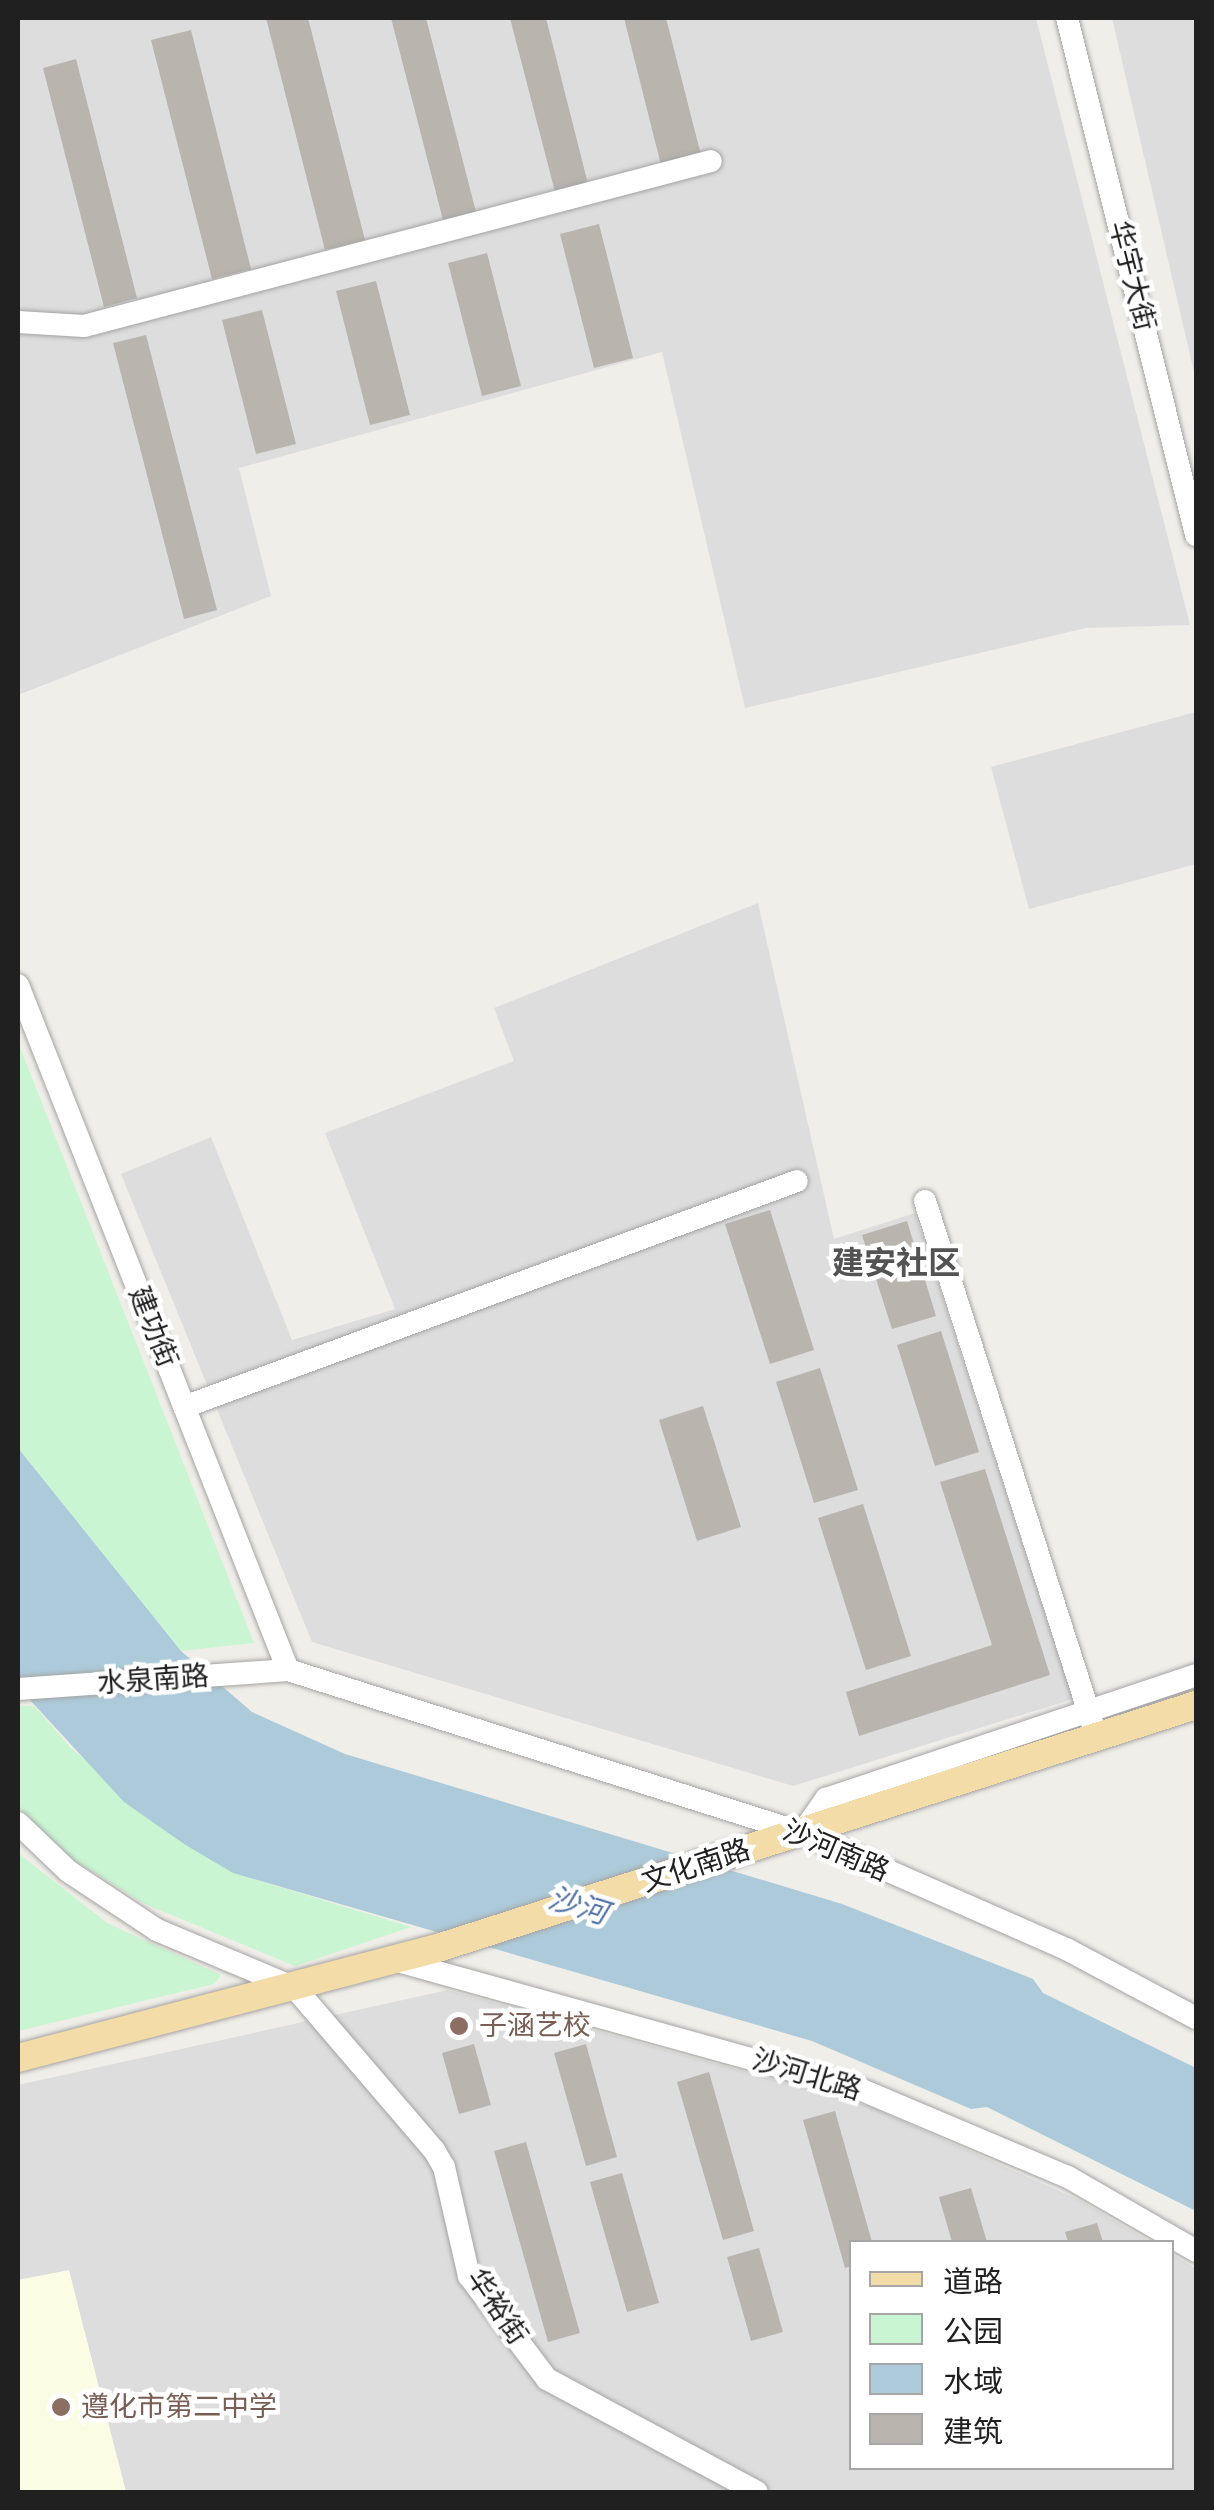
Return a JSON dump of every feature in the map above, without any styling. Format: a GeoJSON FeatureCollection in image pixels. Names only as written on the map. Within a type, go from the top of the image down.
{"type":"FeatureCollection","features":[{"type":"Feature","properties":{"kind":"main road","name":"文化南路"},"geometry":{"type":"LineString","coordinates":[[18,2058],[441,1947],[1196,1706]]}},
{"type":"Feature","properties":{"kind":"street","name":"华宇大街"},"geometry":{"type":"LineString","coordinates":[[1067,18],[1196,535]]}},
{"type":"Feature","properties":{"kind":"street"},"geometry":{"type":"LineString","coordinates":[[18,322],[84,326],[711,161]]}},
{"type":"Feature","properties":{"kind":"street","name":"建功街"},"geometry":{"type":"LineString","coordinates":[[18,985],[288,1670]]}},
{"type":"Feature","properties":{"kind":"street"},"geometry":{"type":"LineString","coordinates":[[184,1407],[797,1181]]}},
{"type":"Feature","properties":{"kind":"street"},"geometry":{"type":"LineString","coordinates":[[925,1201],[1097,1738]]}},
{"type":"Feature","properties":{"kind":"street","name":"水泉南路"},"geometry":{"type":"LineString","coordinates":[[18,1689],[288,1670]]}},
{"type":"Feature","properties":{"kind":"street","name":"沙河南路"},"geometry":{"type":"LineString","coordinates":[[288,1670],[802,1833],[1068,1950],[1196,2018]]}},
{"type":"Feature","properties":{"kind":"street"},"geometry":{"type":"LineString","coordinates":[[802,1833],[826,1799],[1196,1675]]}},
{"type":"Feature","properties":{"kind":"street"},"geometry":{"type":"LineString","coordinates":[[18,1823],[68,1871],[157,1930],[294,1988]]}},
{"type":"Feature","properties":{"kind":"street","name":"沙河北路"},"geometry":{"type":"LineString","coordinates":[[394,1960],[857,2088],[1068,2177],[1196,2251]]}},
{"type":"Feature","properties":{"kind":"street","name":"华裕街"},"geometry":{"type":"LineString","coordinates":[[294,1988],[434,2150],[444,2167],[469,2276],[547,2379],[757,2492]]}},
{"type":"Feature","properties":{"kind":"shaded area"},"geometry":{"type":"Polygon","coordinates":[[[18,18],[1036,18],[1190,625],[1086,628],[745,708],[662,352],[239,468],[271,596],[18,695],[18,18]]]}},
{"type":"Feature","properties":{"kind":"shaded area"},"geometry":{"type":"Polygon","coordinates":[[[1112,18],[1196,18],[1196,381],[1112,18]]]}},
{"type":"Feature","properties":{"kind":"shaded area"},"geometry":{"type":"Polygon","coordinates":[[[1196,712],[1196,864],[1029,909],[991,767],[1196,712]]]}},
{"type":"Feature","properties":{"kind":"shaded area"},"geometry":{"type":"Polygon","coordinates":[[[758,903],[834,1239],[915,1213],[1073,1699],[793,1786],[312,1642],[121,1174],[211,1137],[292,1340],[395,1309],[325,1133],[514,1061],[494,1008],[758,903]]]}},
{"type":"Feature","properties":{"kind":"shaded area"},"geometry":{"type":"Polygon","coordinates":[[[448,1990],[869,2106],[1079,2200],[1148,2240],[849,2240],[849,2470],[1174,2470],[1174,2255],[1196,2269],[1196,2492],[126,2492],[69,2271],[18,2280],[18,2085],[448,1990]]]}},
{"type":"Feature","properties":{"kind":"shaded area","name":"遵化市第二中学"},"geometry":{"type":"Polygon","coordinates":[[[69,2270],[126,2492],[18,2492],[18,2280],[69,2270]]]}},
{"type":"Feature","properties":{"kind":"green space"},"geometry":{"type":"Polygon","coordinates":[[[18,1042],[254,1643],[181,1651],[18,1448],[18,1042]]]}},
{"type":"Feature","properties":{"kind":"green space"},"geometry":{"type":"Polygon","coordinates":[[[18,1706],[34,1706],[72,1749],[233,1873],[411,1927],[295,1966],[145,1904],[55,1848],[18,1806],[18,1706]]]}},
{"type":"Feature","properties":{"kind":"green space"},"geometry":{"type":"Polygon","coordinates":[[[18,1853],[107,1923],[221,1975],[214,1984],[18,2031],[18,1853]]]}},
{"type":"Feature","properties":{"kind":"water","name":"沙河"},"geometry":{"type":"Polygon","coordinates":[[[18,1448],[181,1651],[252,1712],[345,1754],[842,1904],[1033,1979],[1043,1993],[1196,2068],[1196,2211],[987,2107],[971,2109],[812,2041],[233,1873],[184,1844],[124,1802],[18,1687],[18,1448]]]}},
{"type":"Feature","properties":{"kind":"building"},"geometry":{"type":"Polygon","coordinates":[[[266,18],[308,18],[365,240],[325,250],[266,18]]]}},
{"type":"Feature","properties":{"kind":"building"},"geometry":{"type":"Polygon","coordinates":[[[391,18],[426,18],[476,212],[443,220],[391,18]]]}},
{"type":"Feature","properties":{"kind":"building"},"geometry":{"type":"Polygon","coordinates":[[[510,18],[546,18],[588,184],[555,192],[510,18]]]}},
{"type":"Feature","properties":{"kind":"building"},"geometry":{"type":"Polygon","coordinates":[[[624,18],[666,18],[701,155],[661,165],[624,18]]]}},
{"type":"Feature","properties":{"kind":"building"},"geometry":{"type":"Polygon","coordinates":[[[191,30],[251,269],[212,279],[151,40],[191,30]]]}},
{"type":"Feature","properties":{"kind":"building"},"geometry":{"type":"Polygon","coordinates":[[[76,59],[137,298],[104,307],[43,68],[76,59]]]}},
{"type":"Feature","properties":{"kind":"building"},"geometry":{"type":"Polygon","coordinates":[[[599,224],[633,358],[594,368],[560,234],[599,224]]]}},
{"type":"Feature","properties":{"kind":"building"},"geometry":{"type":"Polygon","coordinates":[[[487,253],[521,386],[482,396],[448,263],[487,253]]]}},
{"type":"Feature","properties":{"kind":"building"},"geometry":{"type":"Polygon","coordinates":[[[376,281],[410,415],[370,425],[336,291],[376,281]]]}},
{"type":"Feature","properties":{"kind":"building"},"geometry":{"type":"Polygon","coordinates":[[[262,310],[296,444],[256,454],[222,320],[262,310]]]}},
{"type":"Feature","properties":{"kind":"building"},"geometry":{"type":"Polygon","coordinates":[[[146,335],[217,610],[184,619],[113,343],[146,335]]]}},
{"type":"Feature","properties":{"kind":"building"},"geometry":{"type":"Polygon","coordinates":[[[770,1210],[814,1350],[770,1364],[725,1224],[770,1210]]]}},
{"type":"Feature","properties":{"kind":"building"},"geometry":{"type":"Polygon","coordinates":[[[907,1221],[936,1316],[892,1329],[862,1235],[907,1221]]]}},
{"type":"Feature","properties":{"kind":"building"},"geometry":{"type":"Polygon","coordinates":[[[941,1331],[979,1452],[935,1466],[897,1345],[941,1331]]]}},
{"type":"Feature","properties":{"kind":"building"},"geometry":{"type":"Polygon","coordinates":[[[820,1368],[858,1490],[814,1503],[776,1382],[820,1368]]]}},
{"type":"Feature","properties":{"kind":"building"},"geometry":{"type":"Polygon","coordinates":[[[703,1406],[741,1527],[697,1541],[659,1420],[703,1406]]]}},
{"type":"Feature","properties":{"kind":"building"},"geometry":{"type":"Polygon","coordinates":[[[985,1469],[1050,1675],[859,1736],[846,1692],[992,1645],[940,1482],[985,1469]]]}},
{"type":"Feature","properties":{"kind":"building"},"geometry":{"type":"Polygon","coordinates":[[[863,1504],[911,1656],[866,1670],[818,1518],[863,1504]]]}},
{"type":"Feature","properties":{"kind":"building"},"geometry":{"type":"Polygon","coordinates":[[[474,2044],[491,2105],[459,2114],[442,2053],[474,2044]]]}},
{"type":"Feature","properties":{"kind":"building"},"geometry":{"type":"Polygon","coordinates":[[[586,2044],[617,2157],[586,2166],[554,2053],[586,2044]]]}},
{"type":"Feature","properties":{"kind":"building"},"geometry":{"type":"Polygon","coordinates":[[[709,2072],[754,2231],[723,2240],[677,2082],[709,2072]]]}},
{"type":"Feature","properties":{"kind":"building"},"geometry":{"type":"Polygon","coordinates":[[[835,2111],[871,2240],[849,2240],[849,2267],[845,2268],[803,2120],[835,2111]]]}},
{"type":"Feature","properties":{"kind":"building"},"geometry":{"type":"Polygon","coordinates":[[[526,2142],[580,2333],[548,2342],[494,2151],[526,2142]]]}},
{"type":"Feature","properties":{"kind":"building"},"geometry":{"type":"Polygon","coordinates":[[[622,2173],[659,2303],[627,2312],[590,2182],[622,2173]]]}},
{"type":"Feature","properties":{"kind":"building"},"geometry":{"type":"Polygon","coordinates":[[[971,2188],[986,2240],[951,2240],[939,2197],[971,2188]]]}},
{"type":"Feature","properties":{"kind":"building"},"geometry":{"type":"Polygon","coordinates":[[[1097,2223],[1102,2240],[1067,2240],[1065,2232],[1097,2223]]]}},
{"type":"Feature","properties":{"kind":"building"},"geometry":{"type":"Polygon","coordinates":[[[759,2248],[783,2332],[751,2341],[727,2257],[759,2248]]]}},
{"type":"Feature","properties":{"kind":"place","name":"子涵艺校"},"geometry":{"type":"Point","coordinates":[459,2026]}},
{"type":"Feature","properties":{"kind":"place","name":"遵化市第二中学"},"geometry":{"type":"Point","coordinates":[61,2407]}},
{"type":"Feature","properties":{"kind":"district","name":"建安社区"},"geometry":{"type":"Point","coordinates":[896,1263]}}]}
